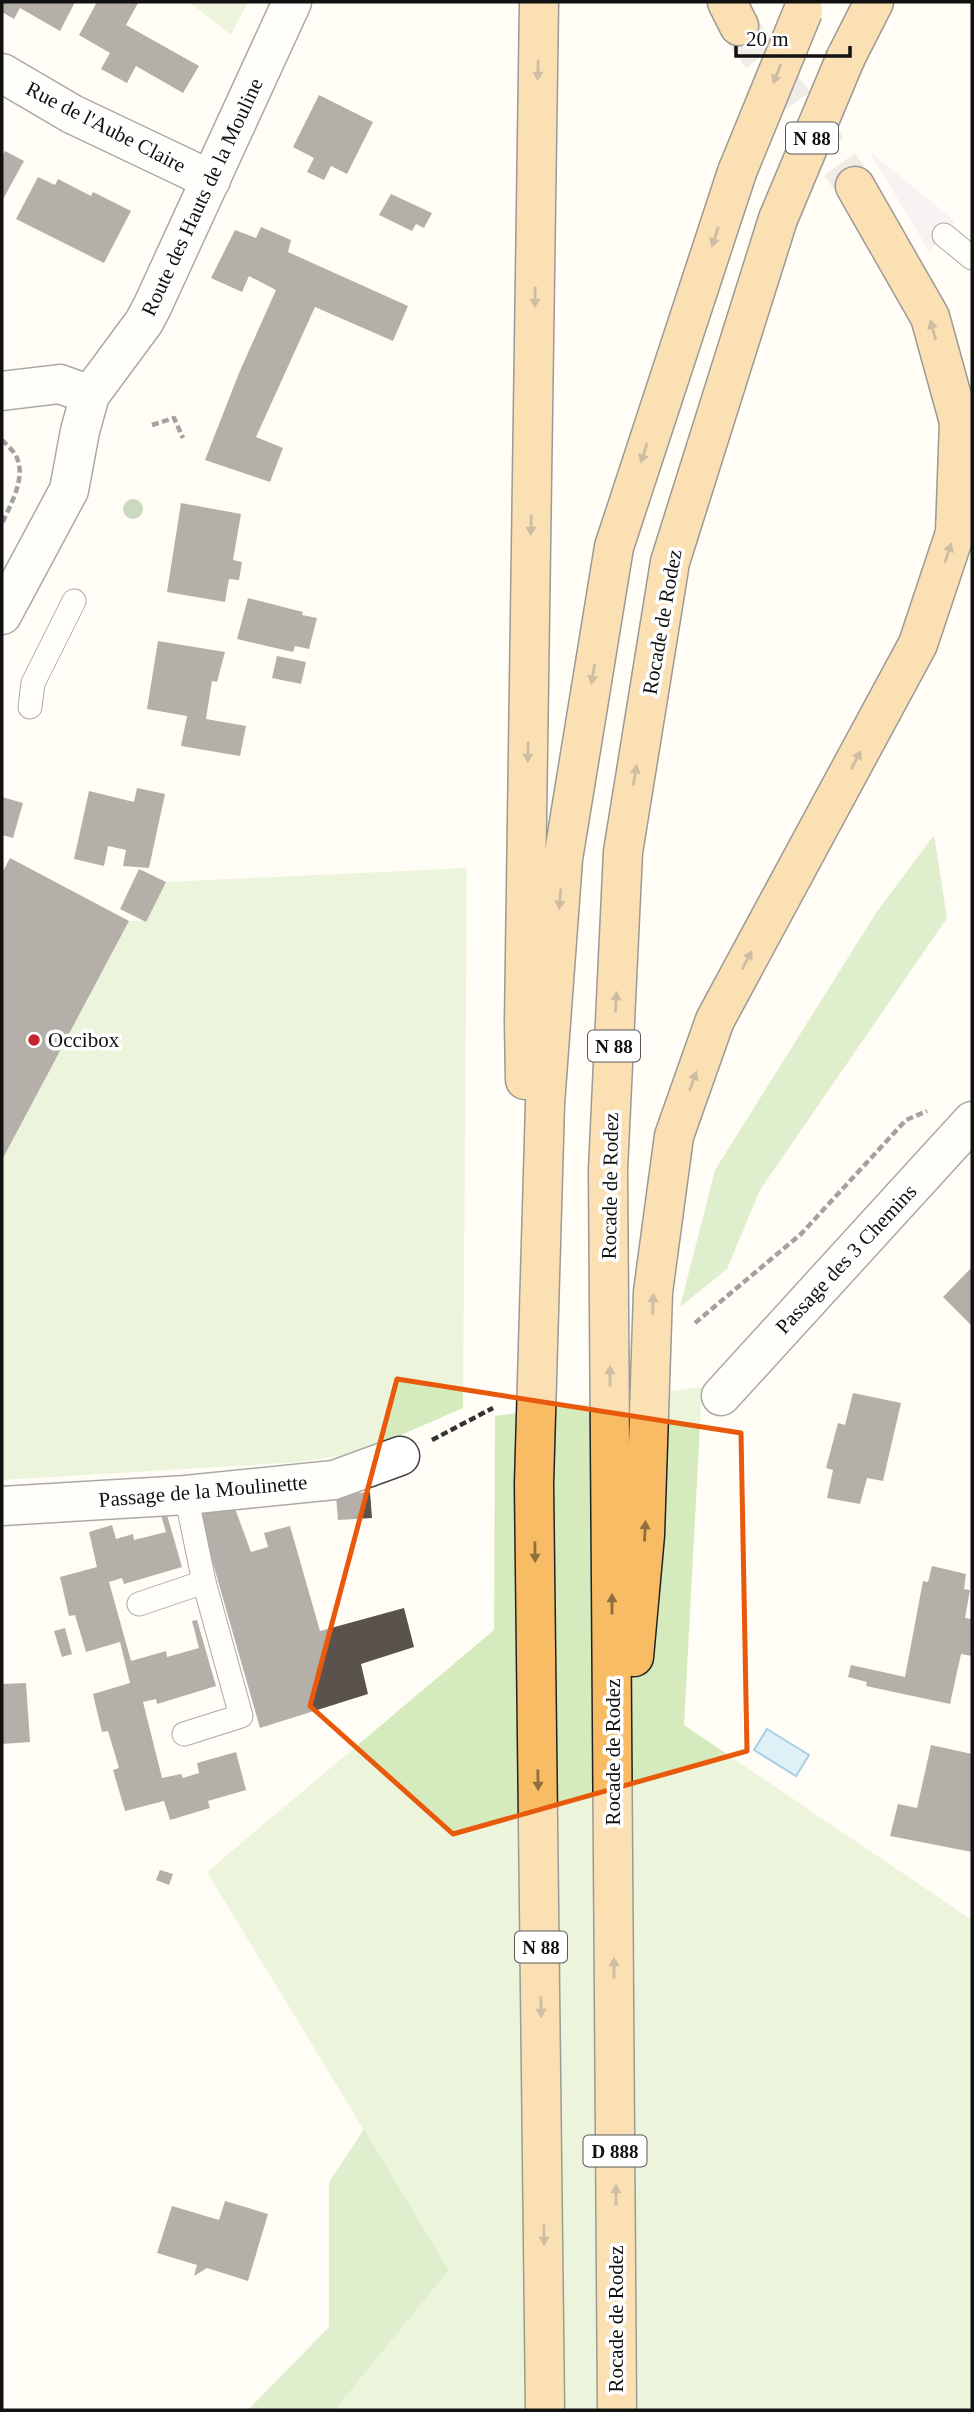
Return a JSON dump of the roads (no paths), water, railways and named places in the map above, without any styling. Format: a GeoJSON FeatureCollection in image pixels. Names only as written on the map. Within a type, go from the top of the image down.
{"type":"FeatureCollection","features":[{"type":"Feature","properties":{"kind":"highway"},"geometry":{"type":"LineString","coordinates":[[534,1484],[524,1023],[539,2]]}},
{"type":"Feature","properties":{"kind":"highway","name":"Rocade de Rodez"},"geometry":{"type":"LineString","coordinates":[[617,2410],[608,1170],[623,852],[670,562],[778,219],[846,57],[874,2]]}},
{"type":"Feature","properties":{"kind":"highway","name":"N 88"},"geometry":{"type":"LineString","coordinates":[[545,2410],[534,1484],[545,1104],[563,859],[614,547],[737,172],[806,6]]}},
{"type":"Feature","properties":{"kind":"highway"},"geometry":{"type":"LineString","coordinates":[[614,1892],[645,1535],[653,1292],[674,1136],[715,1020],[919,644],[955,533],[959,422],[930,317],[855,186]]}},
{"type":"Feature","properties":{"kind":"street","name":"Route des Hauts de la Mouline"},"geometry":{"type":"LineString","coordinates":[[2,615],[69,490],[90,395],[144,323],[292,2]]}},
{"type":"Feature","properties":{"kind":"street","name":"Rue de l'Aube Claire"},"geometry":{"type":"LineString","coordinates":[[2,73],[72,114],[211,180]]}},
{"type":"Feature","properties":{"kind":"street"},"geometry":{"type":"LineString","coordinates":[[2,391],[60,384],[90,395]]}},
{"type":"Feature","properties":{"kind":"street","name":"Passage des 3 Chemins"},"geometry":{"type":"LineString","coordinates":[[720,1396],[972,1121]]}},
{"type":"Feature","properties":{"kind":"street","name":"Passage de la Moulinette"},"geometry":{"type":"LineString","coordinates":[[2,1506],[186,1495],[334,1480],[400,1456]]}},
{"type":"Feature","properties":{"kind":"lane"},"geometry":{"type":"LineString","coordinates":[[944,235],[972,258]]}},
{"type":"Feature","properties":{"kind":"lane"},"geometry":{"type":"LineString","coordinates":[[30,706],[33,683],[74,601]]}},
{"type":"Feature","properties":{"kind":"lane"},"geometry":{"type":"LineString","coordinates":[[184,1734],[241,1716],[205,1581],[186,1495]]}},
{"type":"Feature","properties":{"kind":"lane"},"geometry":{"type":"LineString","coordinates":[[139,1604],[205,1581]]}},
{"type":"Feature","properties":{"kind":"water"},"geometry":{"type":"Polygon","coordinates":[[[767,1729],[809,1755],[796,1776],[754,1750],[767,1729]]]}},
{"type":"Feature","properties":{"kind":"tunnel"},"geometry":{"type":"LineString","coordinates":[[739,26],[855,186]]}},
{"type":"Feature","properties":{"kind":"place","name":"Occibox"},"geometry":{"type":"Point","coordinates":[34,1040]}}]}
